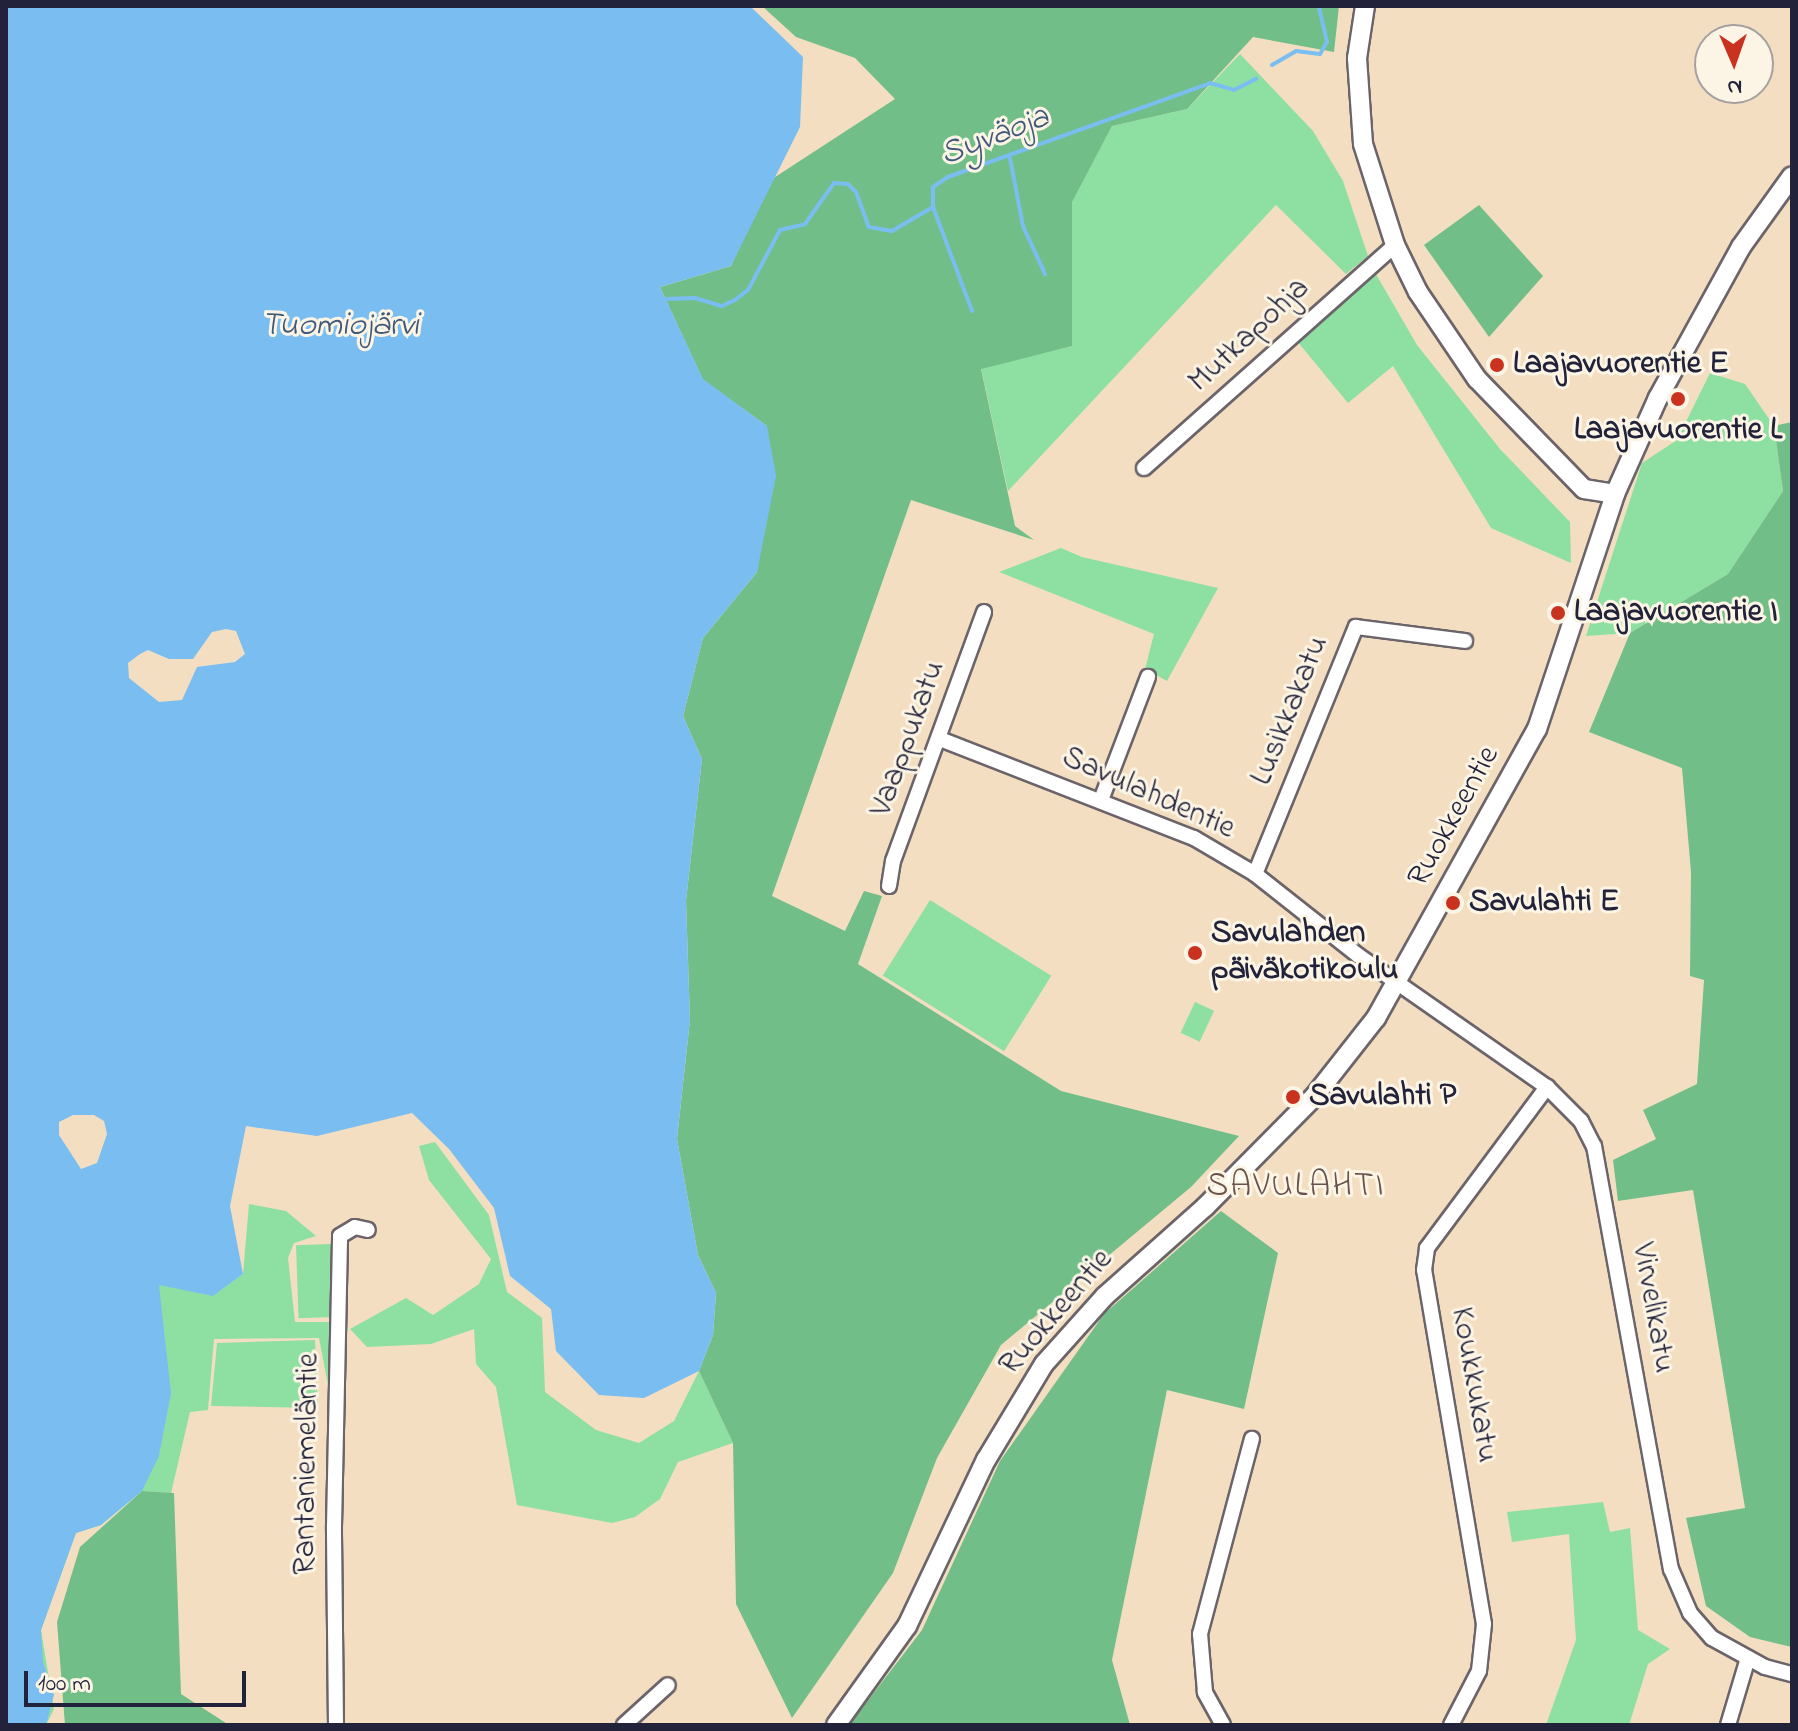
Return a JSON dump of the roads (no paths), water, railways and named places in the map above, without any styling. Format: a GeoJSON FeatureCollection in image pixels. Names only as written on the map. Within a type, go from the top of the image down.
{"type":"FeatureCollection","features":[{"type":"Feature","properties":{"kind":"street"},"geometry":{"type":"LineString","coordinates":[[1365,6],[1357,58],[1363,144],[1395,245],[1418,292],[1477,379],[1571,472],[1584,489],[1615,494]]}},
{"type":"Feature","properties":{"kind":"street","name":"Ruokkeentie"},"geometry":{"type":"LineString","coordinates":[[836,1725],[907,1626],[986,1460],[1044,1364],[1105,1296],[1205,1207],[1313,1098],[1353,1052],[1397,981],[1537,729],[1615,494],[1692,330],[1759,218],[1792,176]]}},
{"type":"Feature","properties":{"kind":"street","name":"Mutkapohja"},"geometry":{"type":"LineString","coordinates":[[1144,468],[1395,245]]}},
{"type":"Feature","properties":{"kind":"street","name":"Vaappukatu"},"geometry":{"type":"LineString","coordinates":[[889,886],[893,861],[984,612]]}},
{"type":"Feature","properties":{"kind":"street","name":"Lusikkakatu"},"geometry":{"type":"LineString","coordinates":[[1255,874],[1356,627],[1465,641]]}},
{"type":"Feature","properties":{"kind":"street"},"geometry":{"type":"LineString","coordinates":[[1101,800],[1148,677]]}},
{"type":"Feature","properties":{"kind":"street","name":"Savulahdentie"},"geometry":{"type":"LineString","coordinates":[[940,739],[1194,838],[1255,874],[1397,981]]}},
{"type":"Feature","properties":{"kind":"street","name":"Virvelikatu"},"geometry":{"type":"LineString","coordinates":[[1397,981],[1547,1087],[1581,1121],[1594,1146],[1671,1569],[1690,1613],[1712,1638],[1748,1658],[1792,1674]]}},
{"type":"Feature","properties":{"kind":"street","name":"Koukkukatu"},"geometry":{"type":"LineString","coordinates":[[1451,1725],[1479,1671],[1484,1624],[1424,1270],[1427,1248],[1547,1087]]}},
{"type":"Feature","properties":{"kind":"street","name":"Rantaniemeläntie"},"geometry":{"type":"LineString","coordinates":[[336,1725],[340,1236],[355,1227],[368,1230]]}},
{"type":"Feature","properties":{"kind":"street"},"geometry":{"type":"LineString","coordinates":[[1223,1725],[1203,1683],[1200,1634],[1252,1439]]}},
{"type":"Feature","properties":{"kind":"street"},"geometry":{"type":"LineString","coordinates":[[1728,1725],[1748,1658]]}},
{"type":"Feature","properties":{"kind":"street"},"geometry":{"type":"LineString","coordinates":[[624,1725],[668,1685]]}},
{"type":"Feature","properties":{"kind":"water","name":"Tuomiojärvi"},"geometry":{"type":"Polygon","coordinates":[[[6,6],[750,6],[803,57],[800,127],[731,266],[660,287],[703,379],[767,426],[776,476],[757,572],[703,638],[683,716],[702,759],[686,901],[690,1020],[677,1139],[698,1255],[716,1293],[713,1335],[699,1371],[644,1398],[599,1395],[556,1351],[551,1309],[510,1276],[494,1208],[449,1149],[412,1113],[317,1136],[246,1126],[230,1206],[243,1274],[213,1296],[159,1285],[171,1393],[159,1456],[142,1491],[101,1525],[76,1533],[41,1630],[43,1662],[54,1695],[46,1725],[6,1725],[6,6]],[[226,629],[212,632],[193,659],[169,659],[148,650],[140,654],[128,663],[129,678],[159,702],[182,700],[197,667],[235,662],[245,654],[236,631],[226,629]],[[73,1115],[59,1122],[59,1135],[81,1169],[97,1163],[107,1134],[104,1121],[94,1115],[73,1115]]]}},
{"type":"Feature","properties":{"kind":"waterway","name":"Syväoja"},"geometry":{"type":"LineString","coordinates":[[1272,65],[1296,51],[1320,54],[1327,42],[1319,6]]}},
{"type":"Feature","properties":{"kind":"waterway","name":"Syväoja"},"geometry":{"type":"LineString","coordinates":[[666,299],[695,298],[722,306],[735,300],[748,290],[780,230],[805,224],[834,183],[848,184],[856,192],[869,227],[892,231],[933,207],[933,187],[948,177],[1210,83],[1234,90],[1256,79]]}},
{"type":"Feature","properties":{"kind":"waterway"},"geometry":{"type":"LineString","coordinates":[[1010,158],[1023,226],[1045,274]]}},
{"type":"Feature","properties":{"kind":"waterway"},"geometry":{"type":"LineString","coordinates":[[933,207],[972,311]]}},
{"type":"Feature","properties":{"kind":"place","name":"Laajavuorentie E"},"geometry":{"type":"Point","coordinates":[1497,365]}},
{"type":"Feature","properties":{"kind":"place","name":"Laajavuorentie L"},"geometry":{"type":"Point","coordinates":[1678,399]}},
{"type":"Feature","properties":{"kind":"place","name":"Laajavuorentie I"},"geometry":{"type":"Point","coordinates":[1558,613]}},
{"type":"Feature","properties":{"kind":"place","name":"Savulahti E"},"geometry":{"type":"Point","coordinates":[1453,903]}},
{"type":"Feature","properties":{"kind":"place","name":"Savulahden päiväkotikoulu"},"geometry":{"type":"Point","coordinates":[1195,953]}},
{"type":"Feature","properties":{"kind":"place","name":"Savulahti P"},"geometry":{"type":"Point","coordinates":[1293,1097]}},
{"type":"Feature","properties":{"kind":"district","name":"SAVULAHTI"},"geometry":{"type":"Point","coordinates":[1296,1188]}}]}
